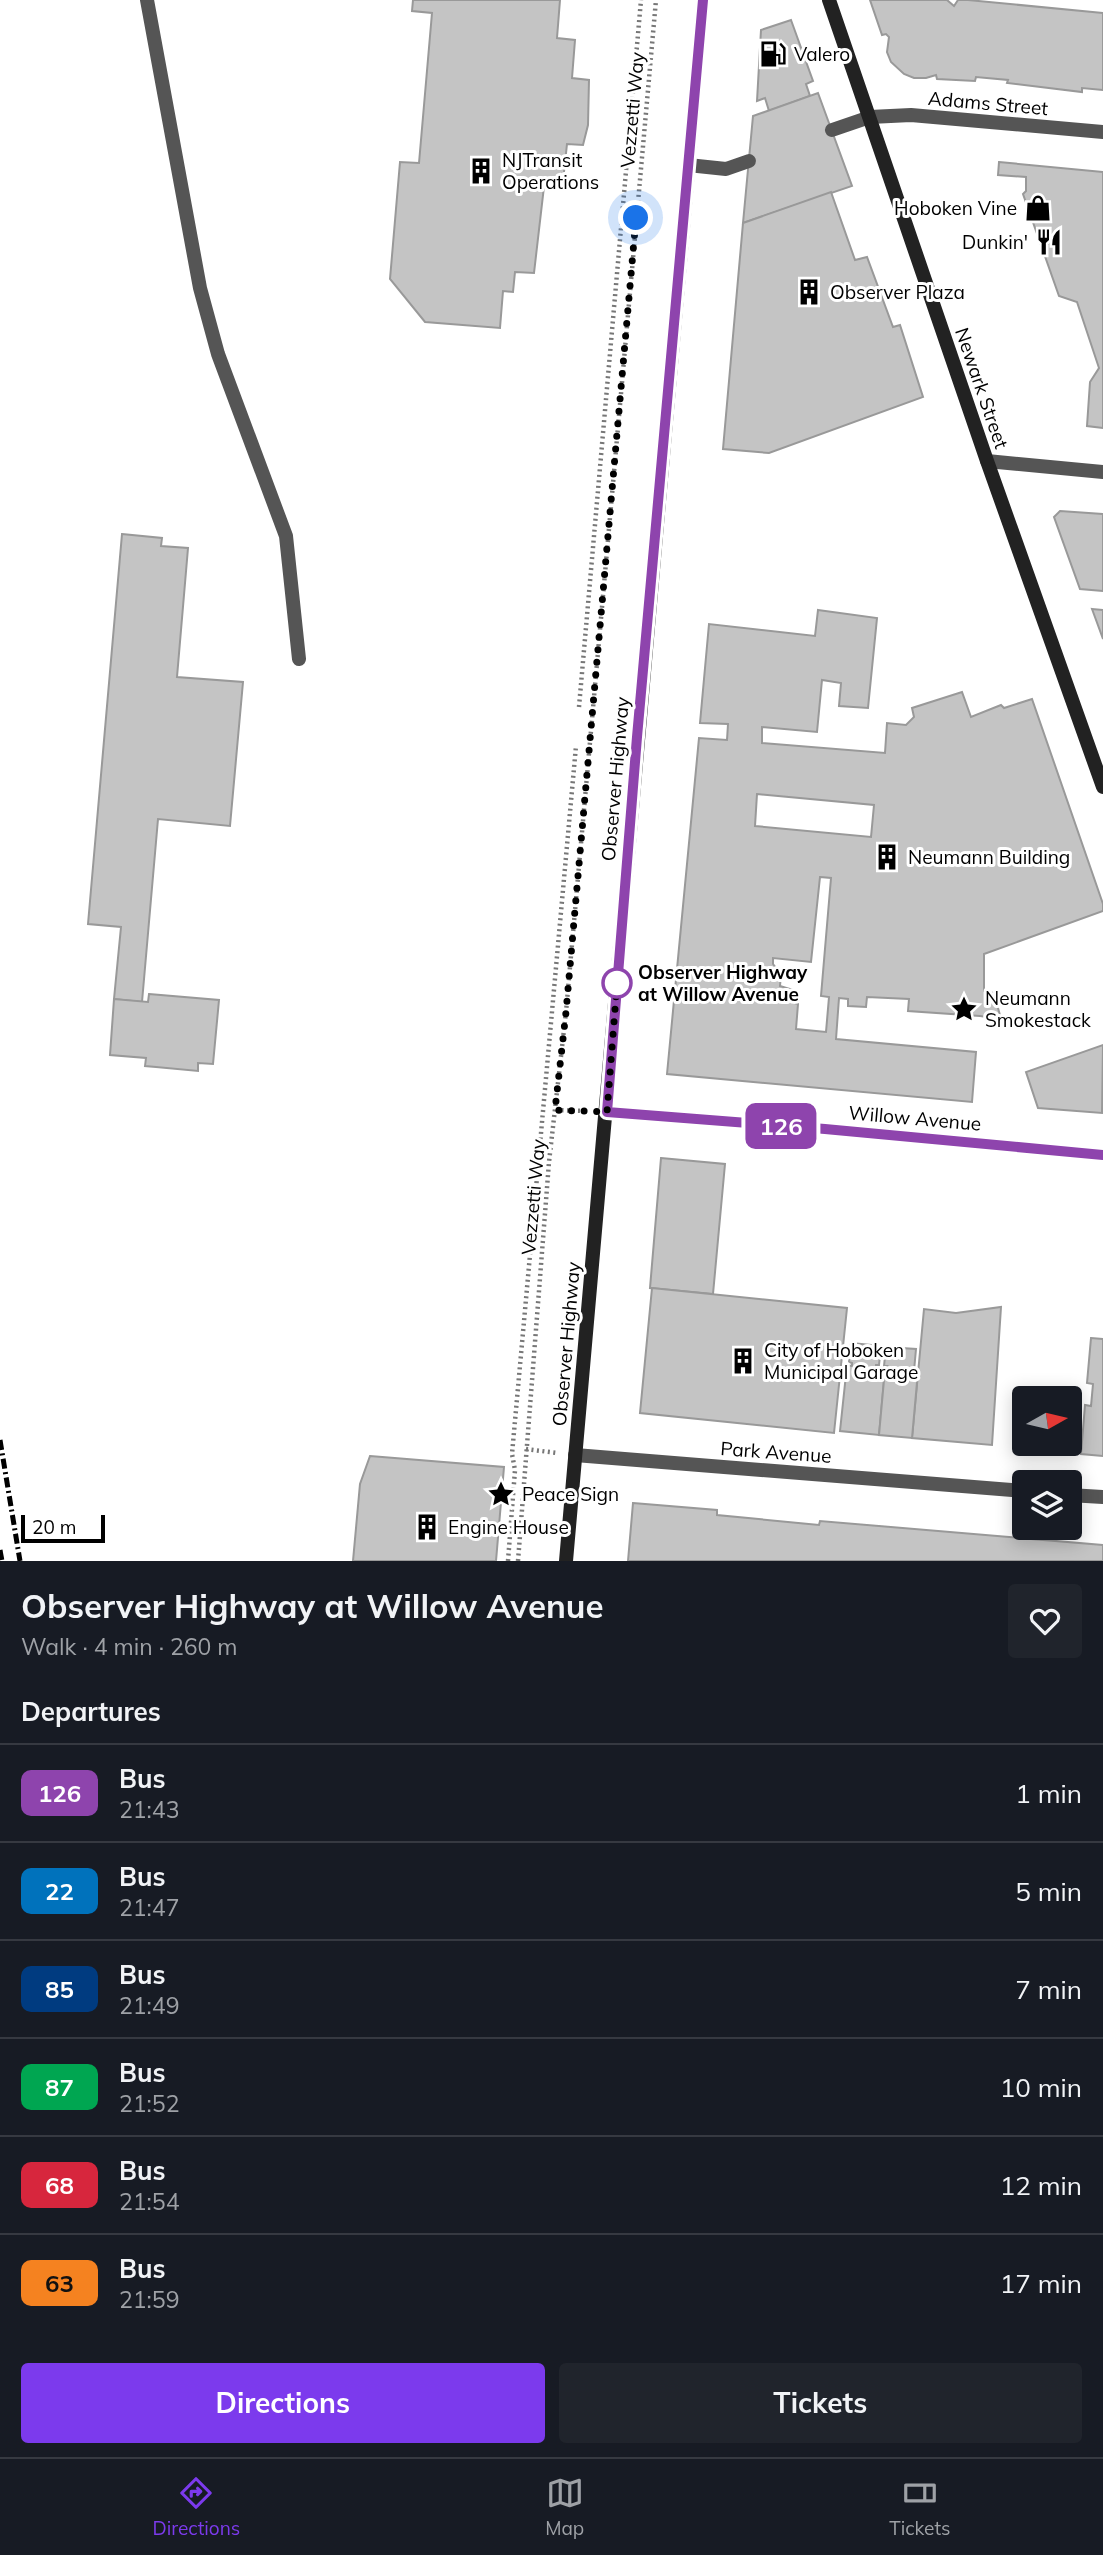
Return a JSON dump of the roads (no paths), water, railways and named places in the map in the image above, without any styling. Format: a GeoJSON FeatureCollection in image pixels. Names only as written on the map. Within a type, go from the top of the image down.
{"type":"FeatureCollection","features":[{"type":"Feature","properties":{"kind":"main road","name":"Observer Highway"},"geometry":{"type":"LineString","coordinates":[[566,1561],[703,0]]}},
{"type":"Feature","properties":{"kind":"main road","name":"Newark Street"},"geometry":{"type":"LineString","coordinates":[[829,0],[986,461],[1103,787]]}},
{"type":"Feature","properties":{"kind":"main road","name":"Willow Avenue"},"geometry":{"type":"LineString","coordinates":[[607,1112],[1103,1155]]}},
{"type":"Feature","properties":{"kind":"street"},"geometry":{"type":"LineString","coordinates":[[147,0],[200,288],[218,354],[286,536],[299,659]]}},
{"type":"Feature","properties":{"kind":"street","name":"Adams Street"},"geometry":{"type":"LineString","coordinates":[[832,130],[870,117],[911,115],[1103,132]]}},
{"type":"Feature","properties":{"kind":"street"},"geometry":{"type":"LineString","coordinates":[[688,166],[726,169],[749,161]]}},
{"type":"Feature","properties":{"kind":"street"},"geometry":{"type":"LineString","coordinates":[[986,461],[1103,472]]}},
{"type":"Feature","properties":{"kind":"street","name":"Park Avenue"},"geometry":{"type":"LineString","coordinates":[[575,1455],[1012,1490]]}},
{"type":"Feature","properties":{"kind":"street"},"geometry":{"type":"LineString","coordinates":[[1082,1496],[1103,1497]]}},
{"type":"Feature","properties":{"kind":"railway"},"geometry":{"type":"LineString","coordinates":[[0,1440],[20,1561]]}},
{"type":"Feature","properties":{"kind":"railway"},"geometry":{"type":"LineString","coordinates":[[0,1550],[2,1561]]}},
{"type":"Feature","properties":{"kind":"place","name":"Valero"},"geometry":{"type":"Point","coordinates":[773,54]}},
{"type":"Feature","properties":{"kind":"place","name":"NJTransit Operations"},"geometry":{"type":"Point","coordinates":[481,171]}},
{"type":"Feature","properties":{"kind":"place","name":"Hoboken Vine"},"geometry":{"type":"Point","coordinates":[1038,208]}},
{"type":"Feature","properties":{"kind":"place","name":"Dunkin'"},"geometry":{"type":"Point","coordinates":[1049,242]}},
{"type":"Feature","properties":{"kind":"place","name":"Observer Plaza"},"geometry":{"type":"Point","coordinates":[809,292]}},
{"type":"Feature","properties":{"kind":"place","name":"Neumann Building"},"geometry":{"type":"Point","coordinates":[887,857]}},
{"type":"Feature","properties":{"kind":"place","name":"Observer Highway at Willow Avenue"},"geometry":{"type":"Point","coordinates":[617,983]}},
{"type":"Feature","properties":{"kind":"place","name":"Neumann Smokestack"},"geometry":{"type":"Point","coordinates":[964,1009]}},
{"type":"Feature","properties":{"kind":"place","name":"City of Hoboken Municipal Garage"},"geometry":{"type":"Point","coordinates":[743,1361]}},
{"type":"Feature","properties":{"kind":"place","name":"Peace Sign"},"geometry":{"type":"Point","coordinates":[501,1494]}},
{"type":"Feature","properties":{"kind":"place","name":"Engine House"},"geometry":{"type":"Point","coordinates":[427,1527]}}]}
